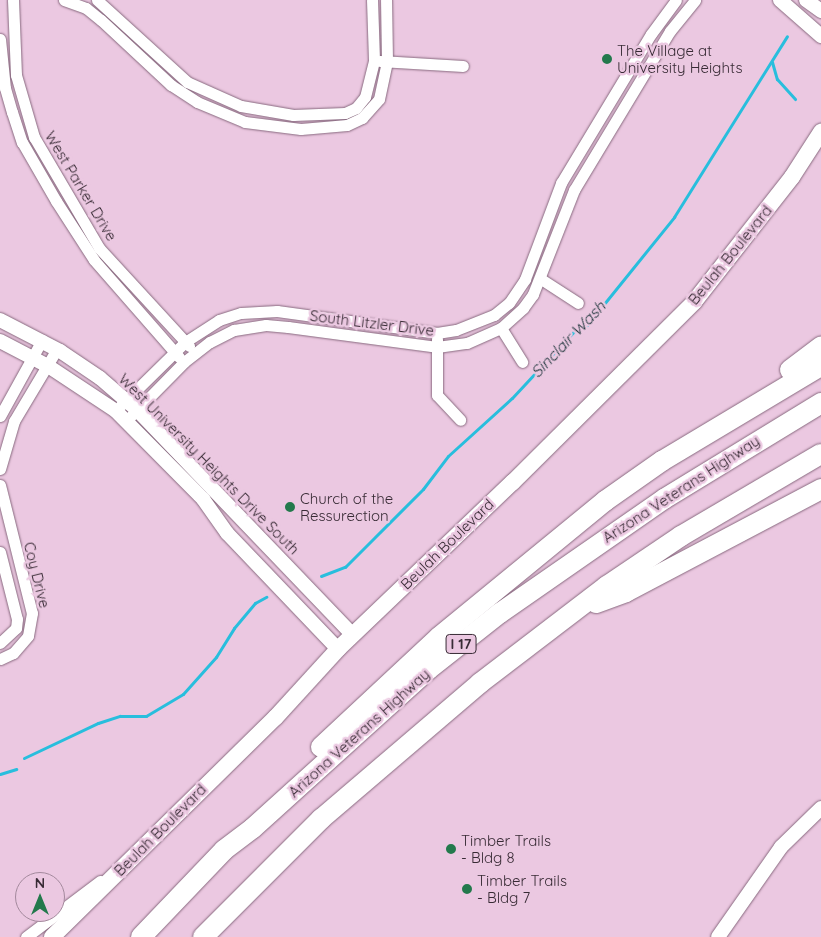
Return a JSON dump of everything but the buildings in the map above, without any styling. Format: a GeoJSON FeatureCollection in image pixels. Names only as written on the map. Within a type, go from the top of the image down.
{"type":"FeatureCollection","features":[{"type":"Feature","properties":{"kind":"highway"},"geometry":{"type":"LineString","coordinates":[[720,426],[734,408],[821,347]]}},
{"type":"Feature","properties":{"kind":"highway"},"geometry":{"type":"LineString","coordinates":[[224,850],[257,809],[440,637],[605,501],[720,426],[821,366]]}},
{"type":"Feature","properties":{"kind":"highway","name":"Arizona Veterans Highway"},"geometry":{"type":"LineString","coordinates":[[141,937],[224,850],[253,828],[429,669],[500,613],[680,489],[821,403]]}},
{"type":"Feature","properties":{"kind":"highway"},"geometry":{"type":"LineString","coordinates":[[203,937],[372,773],[480,683],[575,611],[681,536],[821,454]]}},
{"type":"Feature","properties":{"kind":"highway"},"geometry":{"type":"LineString","coordinates":[[575,611],[626,592],[821,489]]}},
{"type":"Feature","properties":{"kind":"main road","name":"Beulah Boulevard"},"geometry":{"type":"LineString","coordinates":[[52,937],[276,717],[338,649],[514,482],[694,302],[792,177],[821,132]]}},
{"type":"Feature","properties":{"kind":"street","name":"West Parker Drive"},"geometry":{"type":"LineString","coordinates":[[13,0],[16,75],[34,137],[99,248],[196,353]]}},
{"type":"Feature","properties":{"kind":"street"},"geometry":{"type":"LineString","coordinates":[[64,0],[86,8],[171,86],[197,102],[245,122],[301,129],[347,125],[362,118],[379,99],[387,61],[386,0]]}},
{"type":"Feature","properties":{"kind":"street"},"geometry":{"type":"LineString","coordinates":[[96,0],[187,82],[216,98],[267,113],[323,115],[356,108],[370,84],[374,60],[372,0]]}},
{"type":"Feature","properties":{"kind":"street","name":"South Litzler Drive"},"geometry":{"type":"LineString","coordinates":[[116,411],[184,342],[219,320],[261,310],[436,332],[477,324],[509,303],[525,279],[561,183],[651,34],[676,0]]}},
{"type":"Feature","properties":{"kind":"street","name":"South Litzler Drive"},"geometry":{"type":"LineString","coordinates":[[126,421],[184,362],[222,335],[266,325],[437,347],[467,343],[501,328],[523,308],[541,279],[574,190],[670,31],[695,0]]}},
{"type":"Feature","properties":{"kind":"street"},"geometry":{"type":"LineString","coordinates":[[780,0],[821,36]]}},
{"type":"Feature","properties":{"kind":"street"},"geometry":{"type":"LineString","coordinates":[[806,0],[821,11]]}},
{"type":"Feature","properties":{"kind":"street","name":"West Parker Drive"},"geometry":{"type":"LineString","coordinates":[[0,39],[5,88],[22,142],[94,260],[184,362]]}},
{"type":"Feature","properties":{"kind":"street"},"geometry":{"type":"LineString","coordinates":[[374,60],[463,66]]}},
{"type":"Feature","properties":{"kind":"street"},"geometry":{"type":"LineString","coordinates":[[541,279],[578,303]]}},
{"type":"Feature","properties":{"kind":"street","name":"West University Heights Drive South"},"geometry":{"type":"LineString","coordinates":[[0,320],[57,349],[137,410],[353,635]]}},
{"type":"Feature","properties":{"kind":"street"},"geometry":{"type":"LineString","coordinates":[[501,328],[522,362]]}},
{"type":"Feature","properties":{"kind":"street"},"geometry":{"type":"LineString","coordinates":[[436,332],[437,394],[460,420]]}},
{"type":"Feature","properties":{"kind":"street"},"geometry":{"type":"LineString","coordinates":[[0,416],[31,356],[42,340]]}},
{"type":"Feature","properties":{"kind":"street","name":"West University Heights Drive South"},"geometry":{"type":"LineString","coordinates":[[0,341],[48,366],[116,411],[338,649]]}},
{"type":"Feature","properties":{"kind":"street"},"geometry":{"type":"LineString","coordinates":[[0,469],[14,421],[57,349]]}},
{"type":"Feature","properties":{"kind":"street","name":"Coy Drive"},"geometry":{"type":"LineString","coordinates":[[0,485],[2,504],[31,602],[29,630],[14,653],[0,659]]}},
{"type":"Feature","properties":{"kind":"street","name":"Coy Drive"},"geometry":{"type":"LineString","coordinates":[[0,552],[17,607],[16,628]]}},
{"type":"Feature","properties":{"kind":"street"},"geometry":{"type":"LineString","coordinates":[[0,642],[16,628],[29,630]]}},
{"type":"Feature","properties":{"kind":"street"},"geometry":{"type":"LineString","coordinates":[[718,937],[781,847],[821,808]]}},
{"type":"Feature","properties":{"kind":"street"},"geometry":{"type":"LineString","coordinates":[[26,937],[139,851]]}},
{"type":"Feature","properties":{"kind":"waterway","name":"Sinclair Wash"},"geometry":{"type":"LineString","coordinates":[[321,576],[345,567],[423,489],[448,456],[512,398],[579,326],[587,325],[674,217],[787,36]]}},
{"type":"Feature","properties":{"kind":"waterway"},"geometry":{"type":"LineString","coordinates":[[772,62],[777,79],[795,99]]}},
{"type":"Feature","properties":{"kind":"waterway","name":"Sinclair Wash"},"geometry":{"type":"LineString","coordinates":[[24,758],[98,723],[120,716],[146,716],[183,694],[216,657],[234,628],[255,603],[266,597]]}},
{"type":"Feature","properties":{"kind":"waterway","name":"Sinclair Wash"},"geometry":{"type":"LineString","coordinates":[[0,774],[16,769]]}},
{"type":"Feature","properties":{"kind":"place","name":"The Village at University Heights"},"geometry":{"type":"Point","coordinates":[607,59]}},
{"type":"Feature","properties":{"kind":"place","name":"Church of the Ressurection"},"geometry":{"type":"Point","coordinates":[290,507]}},
{"type":"Feature","properties":{"kind":"place","name":"Timber Trails - Bldg 8"},"geometry":{"type":"Point","coordinates":[451,849]}},
{"type":"Feature","properties":{"kind":"place","name":"Timber Trails - Bldg 7"},"geometry":{"type":"Point","coordinates":[467,889]}}]}
